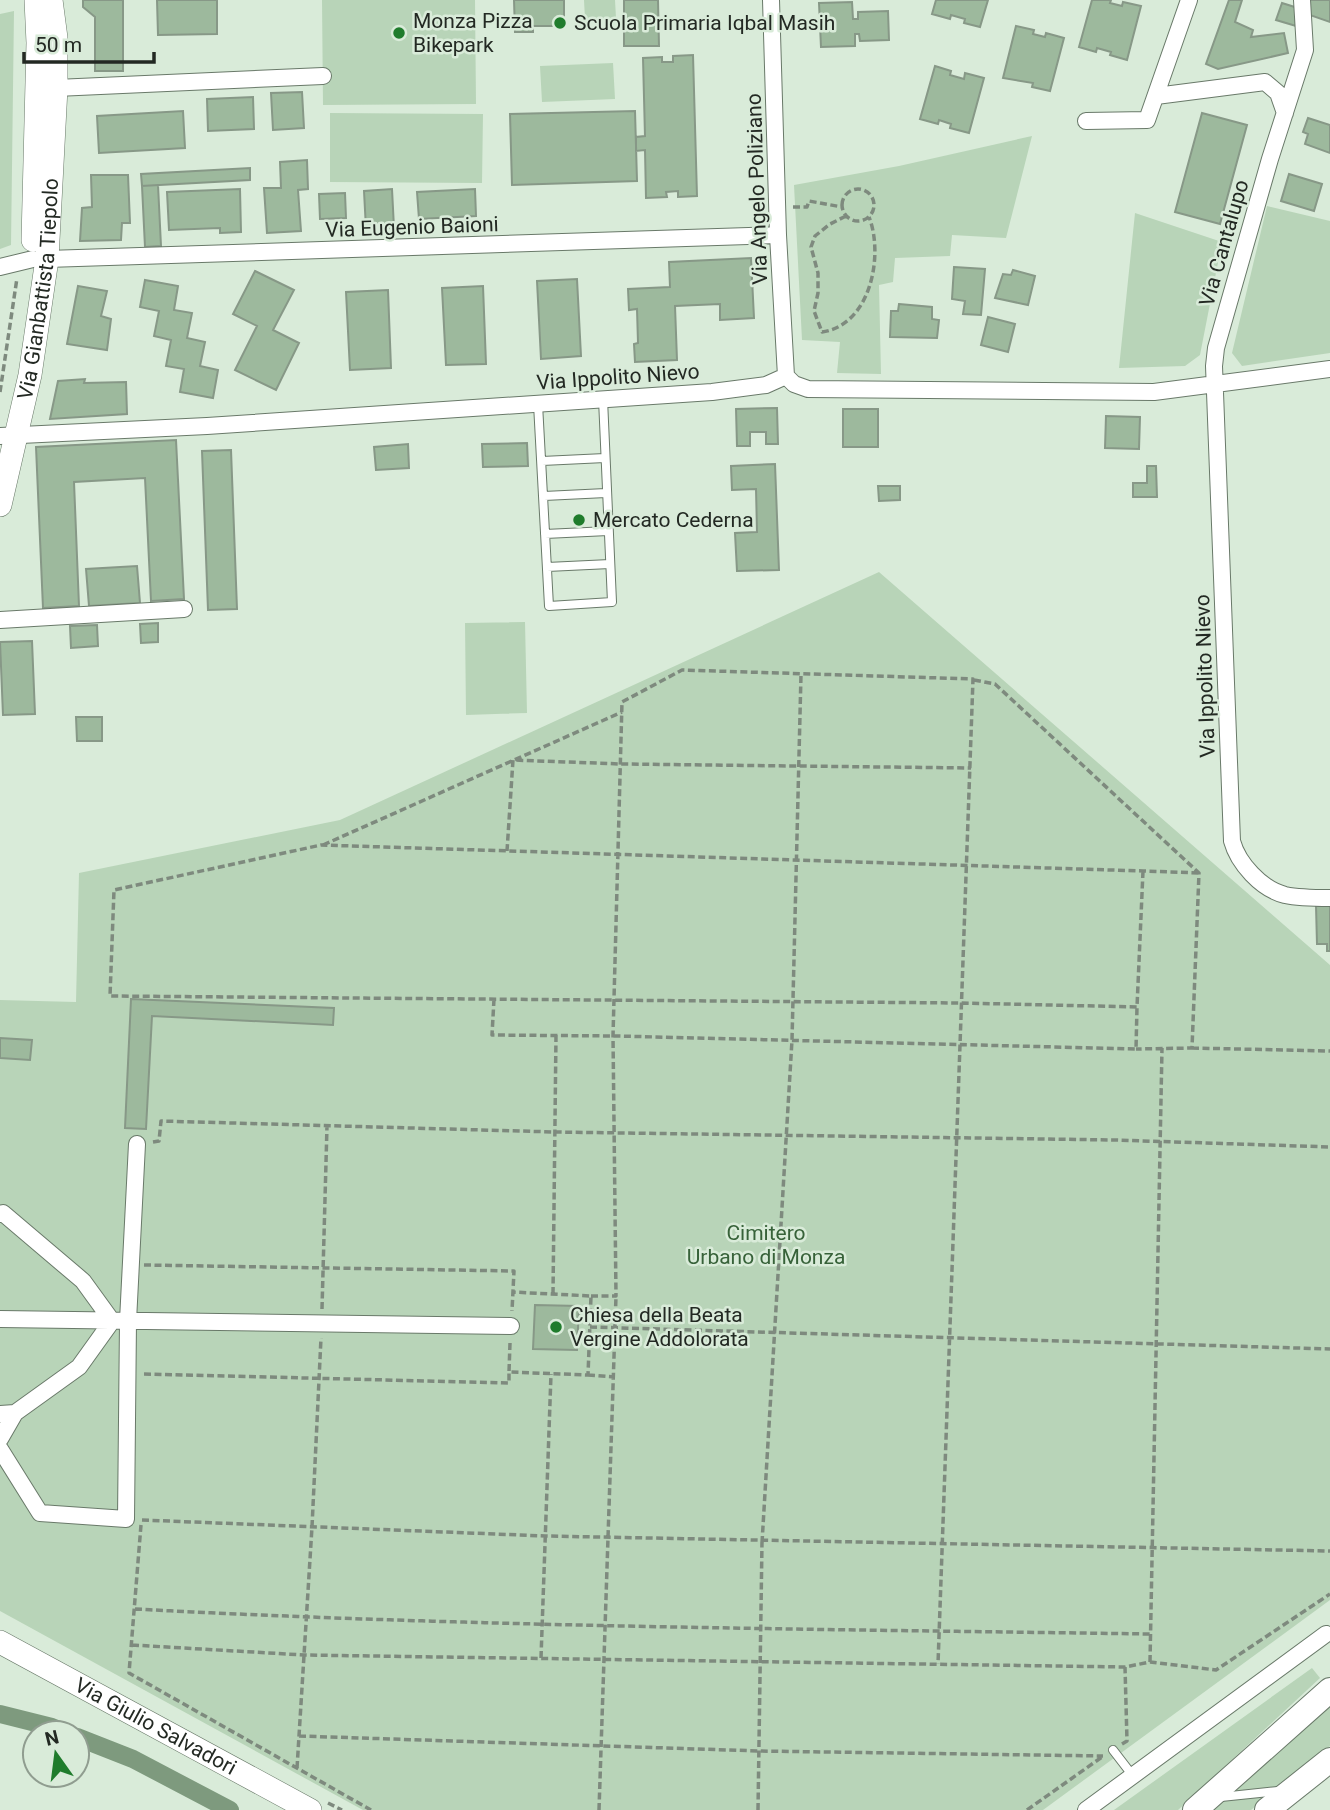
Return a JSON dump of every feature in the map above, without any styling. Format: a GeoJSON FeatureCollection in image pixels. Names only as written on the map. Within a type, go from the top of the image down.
{"type":"FeatureCollection","features":[{"type":"Feature","properties":{"kind":"main road"},"geometry":{"type":"LineString","coordinates":[[1202,1804],[1330,1690]]}},
{"type":"Feature","properties":{"kind":"main road"},"geometry":{"type":"LineString","coordinates":[[1267,1810],[1330,1760]]}},
{"type":"Feature","properties":{"kind":"street","name":"Via Gianbattista Tiepolo"},"geometry":{"type":"LineString","coordinates":[[36,0],[40,259]]}},
{"type":"Feature","properties":{"kind":"street","name":"Via Gianbattista Tiepolo"},"geometry":{"type":"LineString","coordinates":[[0,505],[8,435],[30,374],[56,88],[56,38],[51,0]]}},
{"type":"Feature","properties":{"kind":"street","name":"Via Angelo Poliziano"},"geometry":{"type":"LineString","coordinates":[[771,0],[778,235],[786,376]]}},
{"type":"Feature","properties":{"kind":"street"},"geometry":{"type":"LineString","coordinates":[[1086,121],[1147,120],[1189,0]]}},
{"type":"Feature","properties":{"kind":"street","name":"Via Cantalupo"},"geometry":{"type":"LineString","coordinates":[[1216,386],[1216,348],[1284,113],[1306,50],[1303,0]]}},
{"type":"Feature","properties":{"kind":"street"},"geometry":{"type":"LineString","coordinates":[[56,88],[323,76]]}},
{"type":"Feature","properties":{"kind":"street"},"geometry":{"type":"LineString","coordinates":[[1156,96],[1265,82],[1279,93],[1284,113]]}},
{"type":"Feature","properties":{"kind":"street","name":"Via Eugenio Baioni"},"geometry":{"type":"LineString","coordinates":[[0,267],[40,259],[778,235]]}},
{"type":"Feature","properties":{"kind":"street"},"geometry":{"type":"LineString","coordinates":[[786,376],[794,384],[808,389],[1154,392],[1330,369]]}},
{"type":"Feature","properties":{"kind":"street","name":"Via Ippolito Nievo"},"geometry":{"type":"LineString","coordinates":[[8,435],[97,432],[712,392],[766,385],[786,376]]}},
{"type":"Feature","properties":{"kind":"street","name":"Via Ippolito Nievo"},"geometry":{"type":"LineString","coordinates":[[1216,386],[1232,841],[1236,854],[1258,880],[1274,890],[1283,895],[1330,898]]}},
{"type":"Feature","properties":{"kind":"street"},"geometry":{"type":"LineString","coordinates":[[0,620],[184,609]]}},
{"type":"Feature","properties":{"kind":"street"},"geometry":{"type":"LineString","coordinates":[[0,1448],[40,1513],[134,1519],[128,1321],[137,1144]]}},
{"type":"Feature","properties":{"kind":"street"},"geometry":{"type":"LineString","coordinates":[[0,1213],[82,1281],[112,1321]]}},
{"type":"Feature","properties":{"kind":"street"},"geometry":{"type":"LineString","coordinates":[[0,1319],[511,1326]]}},
{"type":"Feature","properties":{"kind":"street"},"geometry":{"type":"LineString","coordinates":[[0,1439],[7,1413],[79,1367],[112,1321]]}},
{"type":"Feature","properties":{"kind":"street"},"geometry":{"type":"LineString","coordinates":[[1086,1810],[1326,1634]]}},
{"type":"Feature","properties":{"kind":"street","name":"Via Giulio Salvadori"},"geometry":{"type":"LineString","coordinates":[[0,1642],[310,1810]]}},
{"type":"Feature","properties":{"kind":"lane"},"geometry":{"type":"LineString","coordinates":[[538,404],[549,606],[587,604],[612,602],[603,399]]}},
{"type":"Feature","properties":{"kind":"lane"},"geometry":{"type":"LineString","coordinates":[[542,461],[605,458]]}},
{"type":"Feature","properties":{"kind":"lane"},"geometry":{"type":"LineString","coordinates":[[544,496],[606,493]]}},
{"type":"Feature","properties":{"kind":"lane"},"geometry":{"type":"LineString","coordinates":[[545,534],[608,531]]}},
{"type":"Feature","properties":{"kind":"lane"},"geometry":{"type":"LineString","coordinates":[[547,567],[610,564]]}},
{"type":"Feature","properties":{"kind":"lane"},"geometry":{"type":"LineString","coordinates":[[1113,1750],[1133,1776]]}},
{"type":"Feature","properties":{"kind":"lane"},"geometry":{"type":"LineString","coordinates":[[1202,1804],[1295,1790]]}},
{"type":"Feature","properties":{"kind":"path"},"geometry":{"type":"LineString","coordinates":[[860,189],[868,192],[873,199],[874,207],[869,217],[861,221],[854,221],[846,216],[842,207],[842,201],[849,191],[860,189]]}},
{"type":"Feature","properties":{"kind":"path"},"geometry":{"type":"LineString","coordinates":[[778,207],[807,207],[809,201],[842,207]]}},
{"type":"Feature","properties":{"kind":"path"},"geometry":{"type":"LineString","coordinates":[[846,216],[815,236],[811,247],[818,273],[814,311],[822,332],[833,330],[850,317],[865,298],[875,262],[874,228],[869,217]]}},
{"type":"Feature","properties":{"kind":"path"},"geometry":{"type":"LineString","coordinates":[[599,1810],[616,1328],[613,1036],[622,702],[681,670],[973,679],[995,684],[1199,873],[1192,1048]]}},
{"type":"Feature","properties":{"kind":"path"},"geometry":{"type":"LineString","coordinates":[[758,1810],[762,1542],[792,1040],[802,674]]}},
{"type":"Feature","properties":{"kind":"path"},"geometry":{"type":"LineString","coordinates":[[938,1664],[973,679]]}},
{"type":"Feature","properties":{"kind":"path"},"geometry":{"type":"LineString","coordinates":[[622,712],[321,845],[114,890],[110,996],[962,1003],[1137,1007]]}},
{"type":"Feature","properties":{"kind":"path"},"geometry":{"type":"LineString","coordinates":[[513,760],[621,764],[971,768]]}},
{"type":"Feature","properties":{"kind":"path"},"geometry":{"type":"LineString","coordinates":[[507,851],[513,760]]}},
{"type":"Feature","properties":{"kind":"path"},"geometry":{"type":"LineString","coordinates":[[321,845],[1199,873]]}},
{"type":"Feature","properties":{"kind":"path"},"geometry":{"type":"LineString","coordinates":[[1136,1049],[1143,871]]}},
{"type":"Feature","properties":{"kind":"path"},"geometry":{"type":"LineString","coordinates":[[494,999],[492,1035],[1330,1051]]}},
{"type":"Feature","properties":{"kind":"path"},"geometry":{"type":"LineString","coordinates":[[553,1294],[556,1035]]}},
{"type":"Feature","properties":{"kind":"path"},"geometry":{"type":"LineString","coordinates":[[1150,1662],[1161,1048]]}},
{"type":"Feature","properties":{"kind":"path"},"geometry":{"type":"LineString","coordinates":[[137,1144],[159,1141],[161,1121],[555,1132],[1330,1147]]}},
{"type":"Feature","properties":{"kind":"path"},"geometry":{"type":"LineString","coordinates":[[297,1768],[322,1323],[327,1126]]}},
{"type":"Feature","properties":{"kind":"path"},"geometry":{"type":"LineString","coordinates":[[128,1374],[509,1383],[514,1271],[131,1265]]}},
{"type":"Feature","properties":{"kind":"path"},"geometry":{"type":"LineString","coordinates":[[512,1292],[616,1296]]}},
{"type":"Feature","properties":{"kind":"path"},"geometry":{"type":"LineString","coordinates":[[588,1375],[592,1296]]}},
{"type":"Feature","properties":{"kind":"path"},"geometry":{"type":"LineString","coordinates":[[590,1327],[1330,1349]]}},
{"type":"Feature","properties":{"kind":"path"},"geometry":{"type":"LineString","coordinates":[[509,1372],[614,1377]]}},
{"type":"Feature","properties":{"kind":"path"},"geometry":{"type":"LineString","coordinates":[[541,1658],[551,1374]]}},
{"type":"Feature","properties":{"kind":"path"},"geometry":{"type":"LineString","coordinates":[[371,1810],[129,1674],[135,1609],[134,1519],[608,1538],[1330,1551]]}},
{"type":"Feature","properties":{"kind":"path"},"geometry":{"type":"LineString","coordinates":[[132,1644],[304,1655],[1125,1667],[1150,1662],[1216,1670],[1330,1594]]}},
{"type":"Feature","properties":{"kind":"path"},"geometry":{"type":"LineString","coordinates":[[135,1609],[306,1618],[542,1625],[1150,1634]]}},
{"type":"Feature","properties":{"kind":"path"},"geometry":{"type":"LineString","coordinates":[[1027,1810],[1127,1741],[1125,1667]]}},
{"type":"Feature","properties":{"kind":"path"},"geometry":{"type":"LineString","coordinates":[[299,1736],[759,1751],[1102,1756]]}},
{"type":"Feature","properties":{"kind":"green space","name":"Monza Pizza Bikepark"},"geometry":{"type":"Polygon","coordinates":[[[322,0],[475,0],[476,104],[323,105],[322,0]]]}},
{"type":"Feature","properties":{"kind":"green space"},"geometry":{"type":"Polygon","coordinates":[[[584,0],[615,0],[616,18],[585,19],[584,0]]]}},
{"type":"Feature","properties":{"kind":"green space"},"geometry":{"type":"Polygon","coordinates":[[[14,11],[11,245],[0,249],[0,14],[14,11]]]}},
{"type":"Feature","properties":{"kind":"green space"},"geometry":{"type":"Polygon","coordinates":[[[613,63],[615,99],[542,102],[540,66],[613,63]]]}},
{"type":"Feature","properties":{"kind":"green space"},"geometry":{"type":"Polygon","coordinates":[[[330,113],[483,114],[482,183],[330,182],[330,113]]]}},
{"type":"Feature","properties":{"kind":"green space"},"geometry":{"type":"Polygon","coordinates":[[[1032,136],[1006,238],[952,235],[950,256],[895,258],[893,282],[879,285],[881,374],[837,373],[840,342],[802,340],[794,185],[899,166],[1032,136]]]}},
{"type":"Feature","properties":{"kind":"green space"},"geometry":{"type":"Polygon","coordinates":[[[1267,206],[1330,221],[1330,353],[1242,366],[1232,353],[1267,206]]]}},
{"type":"Feature","properties":{"kind":"green space"},"geometry":{"type":"Polygon","coordinates":[[[1135,213],[1222,242],[1200,355],[1185,366],[1119,368],[1135,213]]]}},
{"type":"Feature","properties":{"kind":"green space","name":"Cimitero Urbano di Monza"},"geometry":{"type":"Polygon","coordinates":[[[879,572],[1330,965],[1330,1600],[1043,1810],[363,1810],[0,1611],[0,1000],[76,1002],[79,873],[340,820],[879,572]]]}},
{"type":"Feature","properties":{"kind":"green space"},"geometry":{"type":"Polygon","coordinates":[[[525,622],[527,713],[466,715],[465,623],[525,622]]]}},
{"type":"Feature","properties":{"kind":"green space"},"geometry":{"type":"Polygon","coordinates":[[[1312,1668],[1320,1678],[1178,1810],[1114,1810],[1312,1668]]]}},
{"type":"Feature","properties":{"kind":"green space"},"geometry":{"type":"Polygon","coordinates":[[[1330,1702],[1330,1746],[1251,1810],[1211,1810],[1330,1702]]]}},
{"type":"Feature","properties":{"kind":"building"},"geometry":{"type":"Polygon","coordinates":[[[83,0],[123,0],[123,71],[95,71],[95,17],[83,7],[83,0]]]}},
{"type":"Feature","properties":{"kind":"building"},"geometry":{"type":"Polygon","coordinates":[[[157,0],[217,0],[217,34],[158,35],[157,0]]]}},
{"type":"Feature","properties":{"kind":"building"},"geometry":{"type":"Polygon","coordinates":[[[514,0],[564,0],[564,26],[533,26],[533,32],[515,32],[514,0]]]}},
{"type":"Feature","properties":{"kind":"building"},"geometry":{"type":"Polygon","coordinates":[[[624,0],[658,0],[659,46],[624,46],[624,0]]]}},
{"type":"Feature","properties":{"kind":"building"},"geometry":{"type":"Polygon","coordinates":[[[936,0],[988,0],[980,27],[964,23],[965,19],[951,15],[950,19],[932,14],[936,0]]]}},
{"type":"Feature","properties":{"kind":"building"},"geometry":{"type":"Polygon","coordinates":[[[1092,0],[1111,0],[1110,3],[1122,6],[1123,2],[1141,6],[1127,60],[1097,48],[1096,52],[1079,47],[1092,0]]]}},
{"type":"Feature","properties":{"kind":"building"},"geometry":{"type":"Polygon","coordinates":[[[1229,0],[1242,0],[1235,22],[1253,30],[1251,37],[1284,33],[1288,53],[1218,69],[1206,64],[1229,0]]]}},
{"type":"Feature","properties":{"kind":"building"},"geometry":{"type":"Polygon","coordinates":[[[1309,0],[1330,0],[1330,22],[1304,13],[1309,0]]]}},
{"type":"Feature","properties":{"kind":"building"},"geometry":{"type":"Polygon","coordinates":[[[852,2],[853,19],[858,19],[858,12],[888,11],[889,40],[860,41],[859,34],[855,34],[855,46],[821,47],[819,3],[852,2]]]}},
{"type":"Feature","properties":{"kind":"building"},"geometry":{"type":"Polygon","coordinates":[[[1282,3],[1301,9],[1296,26],[1276,20],[1282,3]]]}},
{"type":"Feature","properties":{"kind":"building"},"geometry":{"type":"Polygon","coordinates":[[[1016,26],[1034,30],[1033,34],[1045,37],[1046,33],[1064,38],[1050,91],[1032,87],[1033,83],[1003,78],[1016,26]]]}},
{"type":"Feature","properties":{"kind":"building"},"geometry":{"type":"Polygon","coordinates":[[[693,55],[697,196],[678,197],[678,191],[666,192],[667,197],[646,198],[645,150],[636,151],[636,137],[645,136],[643,58],[662,57],[662,62],[673,62],[673,56],[693,55]]]}},
{"type":"Feature","properties":{"kind":"building"},"geometry":{"type":"Polygon","coordinates":[[[935,66],[964,79],[965,73],[984,78],[969,133],[950,128],[951,124],[939,120],[938,124],[920,119],[935,66]]]}},
{"type":"Feature","properties":{"kind":"building"},"geometry":{"type":"Polygon","coordinates":[[[302,92],[304,128],[273,130],[271,93],[302,92]]]}},
{"type":"Feature","properties":{"kind":"building"},"geometry":{"type":"Polygon","coordinates":[[[253,97],[254,129],[208,131],[207,99],[253,97]]]}},
{"type":"Feature","properties":{"kind":"building"},"geometry":{"type":"Polygon","coordinates":[[[183,111],[185,148],[99,153],[97,116],[183,111]]]}},
{"type":"Feature","properties":{"kind":"building"},"geometry":{"type":"Polygon","coordinates":[[[635,111],[637,181],[512,185],[510,114],[635,111]]]}},
{"type":"Feature","properties":{"kind":"building"},"geometry":{"type":"Polygon","coordinates":[[[1202,113],[1247,125],[1220,224],[1175,212],[1202,113]]]}},
{"type":"Feature","properties":{"kind":"building"},"geometry":{"type":"Polygon","coordinates":[[[1308,118],[1330,125],[1330,153],[1305,144],[1308,134],[1303,132],[1308,118]]]}},
{"type":"Feature","properties":{"kind":"building"},"geometry":{"type":"Polygon","coordinates":[[[307,160],[308,189],[298,190],[301,231],[267,233],[264,188],[281,188],[280,162],[307,160]]]}},
{"type":"Feature","properties":{"kind":"building"},"geometry":{"type":"Polygon","coordinates":[[[250,168],[250,180],[142,186],[141,174],[250,168]]]}},
{"type":"Feature","properties":{"kind":"building"},"geometry":{"type":"Polygon","coordinates":[[[1289,174],[1322,184],[1314,211],[1281,201],[1289,174]]]}},
{"type":"Feature","properties":{"kind":"building"},"geometry":{"type":"Polygon","coordinates":[[[91,175],[128,175],[130,223],[122,223],[121,240],[80,241],[82,208],[92,207],[91,175]]]}},
{"type":"Feature","properties":{"kind":"building"},"geometry":{"type":"Polygon","coordinates":[[[158,185],[161,246],[145,247],[142,186],[158,185]]]}},
{"type":"Feature","properties":{"kind":"building"},"geometry":{"type":"Polygon","coordinates":[[[240,189],[241,232],[220,233],[220,228],[169,230],[167,192],[240,189]]]}},
{"type":"Feature","properties":{"kind":"building"},"geometry":{"type":"Polygon","coordinates":[[[392,189],[394,228],[366,229],[364,191],[392,189]]]}},
{"type":"Feature","properties":{"kind":"building"},"geometry":{"type":"Polygon","coordinates":[[[475,189],[476,216],[419,219],[417,192],[475,189]]]}},
{"type":"Feature","properties":{"kind":"building"},"geometry":{"type":"Polygon","coordinates":[[[345,193],[346,218],[320,219],[319,194],[345,193]]]}},
{"type":"Feature","properties":{"kind":"building"},"geometry":{"type":"Polygon","coordinates":[[[751,258],[754,318],[720,320],[720,304],[675,306],[677,360],[635,362],[634,344],[638,343],[637,309],[629,310],[628,289],[670,287],[669,262],[751,258]]]}},
{"type":"Feature","properties":{"kind":"building"},"geometry":{"type":"Polygon","coordinates":[[[954,267],[985,269],[981,315],[963,314],[965,301],[952,299],[954,267]]]}},
{"type":"Feature","properties":{"kind":"building"},"geometry":{"type":"Polygon","coordinates":[[[1013,270],[1035,276],[1028,305],[995,298],[1003,274],[1011,275],[1013,270]]]}},
{"type":"Feature","properties":{"kind":"building"},"geometry":{"type":"Polygon","coordinates":[[[255,271],[294,290],[273,330],[299,343],[276,390],[235,370],[257,326],[233,314],[255,271]]]}},
{"type":"Feature","properties":{"kind":"building"},"geometry":{"type":"Polygon","coordinates":[[[577,279],[581,356],[541,359],[537,281],[577,279]]]}},
{"type":"Feature","properties":{"kind":"building"},"geometry":{"type":"Polygon","coordinates":[[[145,280],[178,286],[174,310],[192,313],[187,338],[205,342],[200,366],[218,370],[213,398],[180,392],[184,369],[166,366],[171,340],[154,336],[159,311],[140,307],[145,280]]]}},
{"type":"Feature","properties":{"kind":"building"},"geometry":{"type":"Polygon","coordinates":[[[78,286],[107,291],[101,316],[111,319],[107,350],[67,344],[78,286]]]}},
{"type":"Feature","properties":{"kind":"building"},"geometry":{"type":"Polygon","coordinates":[[[483,286],[486,364],[446,365],[442,288],[483,286]]]}},
{"type":"Feature","properties":{"kind":"building"},"geometry":{"type":"Polygon","coordinates":[[[388,290],[391,368],[350,370],[346,292],[388,290]]]}},
{"type":"Feature","properties":{"kind":"building"},"geometry":{"type":"Polygon","coordinates":[[[899,304],[932,307],[932,319],[939,320],[937,338],[890,337],[891,311],[898,311],[899,304]]]}},
{"type":"Feature","properties":{"kind":"building"},"geometry":{"type":"Polygon","coordinates":[[[988,317],[1015,324],[1008,352],[981,345],[988,317]]]}},
{"type":"Feature","properties":{"kind":"building"},"geometry":{"type":"Polygon","coordinates":[[[85,379],[84,383],[126,382],[127,414],[50,419],[58,381],[85,379]]]}},
{"type":"Feature","properties":{"kind":"building"},"geometry":{"type":"Polygon","coordinates":[[[777,408],[778,444],[766,444],[766,432],[750,432],[750,446],[737,446],[736,409],[777,408]]]}},
{"type":"Feature","properties":{"kind":"building"},"geometry":{"type":"Polygon","coordinates":[[[843,409],[878,409],[878,447],[843,447],[843,409]]]}},
{"type":"Feature","properties":{"kind":"building"},"geometry":{"type":"Polygon","coordinates":[[[1106,416],[1140,417],[1139,449],[1105,448],[1106,416]]]}},
{"type":"Feature","properties":{"kind":"building"},"geometry":{"type":"Polygon","coordinates":[[[176,440],[184,599],[151,601],[145,478],[74,482],[79,606],[43,608],[36,447],[176,440]]]}},
{"type":"Feature","properties":{"kind":"building"},"geometry":{"type":"Polygon","coordinates":[[[527,443],[528,466],[483,467],[482,444],[527,443]]]}},
{"type":"Feature","properties":{"kind":"building"},"geometry":{"type":"Polygon","coordinates":[[[408,444],[409,468],[376,470],[374,447],[408,444]]]}},
{"type":"Feature","properties":{"kind":"building"},"geometry":{"type":"Polygon","coordinates":[[[231,450],[237,609],[208,610],[202,451],[231,450]]]}},
{"type":"Feature","properties":{"kind":"building"},"geometry":{"type":"Polygon","coordinates":[[[775,464],[779,570],[737,571],[735,533],[757,532],[756,489],[732,490],[731,466],[775,464]]]}},
{"type":"Feature","properties":{"kind":"building"},"geometry":{"type":"Polygon","coordinates":[[[1147,466],[1156,466],[1157,497],[1133,497],[1133,483],[1147,483],[1147,466]]]}},
{"type":"Feature","properties":{"kind":"building"},"geometry":{"type":"Polygon","coordinates":[[[878,486],[900,486],[900,500],[879,501],[878,486]]]}},
{"type":"Feature","properties":{"kind":"building"},"geometry":{"type":"Polygon","coordinates":[[[137,566],[140,603],[89,606],[86,569],[137,566]]]}},
{"type":"Feature","properties":{"kind":"building"},"geometry":{"type":"Polygon","coordinates":[[[158,623],[158,642],[141,643],[140,624],[158,623]]]}},
{"type":"Feature","properties":{"kind":"building"},"geometry":{"type":"Polygon","coordinates":[[[97,625],[98,646],[71,648],[70,626],[97,625]]]}},
{"type":"Feature","properties":{"kind":"building"},"geometry":{"type":"Polygon","coordinates":[[[32,641],[35,714],[3,715],[0,642],[32,641]]]}},
{"type":"Feature","properties":{"kind":"building"},"geometry":{"type":"Polygon","coordinates":[[[76,717],[102,717],[102,741],[77,741],[76,717]]]}},
{"type":"Feature","properties":{"kind":"building"},"geometry":{"type":"Polygon","coordinates":[[[1330,905],[1330,951],[1327,951],[1327,944],[1317,944],[1316,906],[1330,905]]]}},
{"type":"Feature","properties":{"kind":"building"},"geometry":{"type":"Polygon","coordinates":[[[131,999],[334,1008],[333,1025],[152,1016],[146,1129],[125,1128],[131,999]]]}},
{"type":"Feature","properties":{"kind":"building"},"geometry":{"type":"Polygon","coordinates":[[[0,1038],[32,1040],[30,1060],[0,1058],[0,1038]]]}},
{"type":"Feature","properties":{"kind":"building","name":"Chiesa della Beata Vergine Addolorata"},"geometry":{"type":"Polygon","coordinates":[[[535,1305],[579,1306],[577,1350],[533,1349],[535,1305]]]}},
{"type":"Feature","properties":{"kind":"waterway"},"geometry":{"type":"LineString","coordinates":[[0,1714],[21,1719]]}},
{"type":"Feature","properties":{"kind":"waterway"},"geometry":{"type":"LineString","coordinates":[[91,1742],[133,1759],[230,1810]]}},
{"type":"Feature","properties":{"kind":"place","name":"Scuola Primaria Iqbal Masih"},"geometry":{"type":"Point","coordinates":[560,23]}},
{"type":"Feature","properties":{"kind":"place","name":"Monza Pizza Bikepark"},"geometry":{"type":"Point","coordinates":[399,33]}},
{"type":"Feature","properties":{"kind":"place","name":"Mercato Cederna"},"geometry":{"type":"Point","coordinates":[579,520]}},
{"type":"Feature","properties":{"kind":"place","name":"Chiesa della Beata Vergine Addolorata"},"geometry":{"type":"Point","coordinates":[556,1327]}}]}
